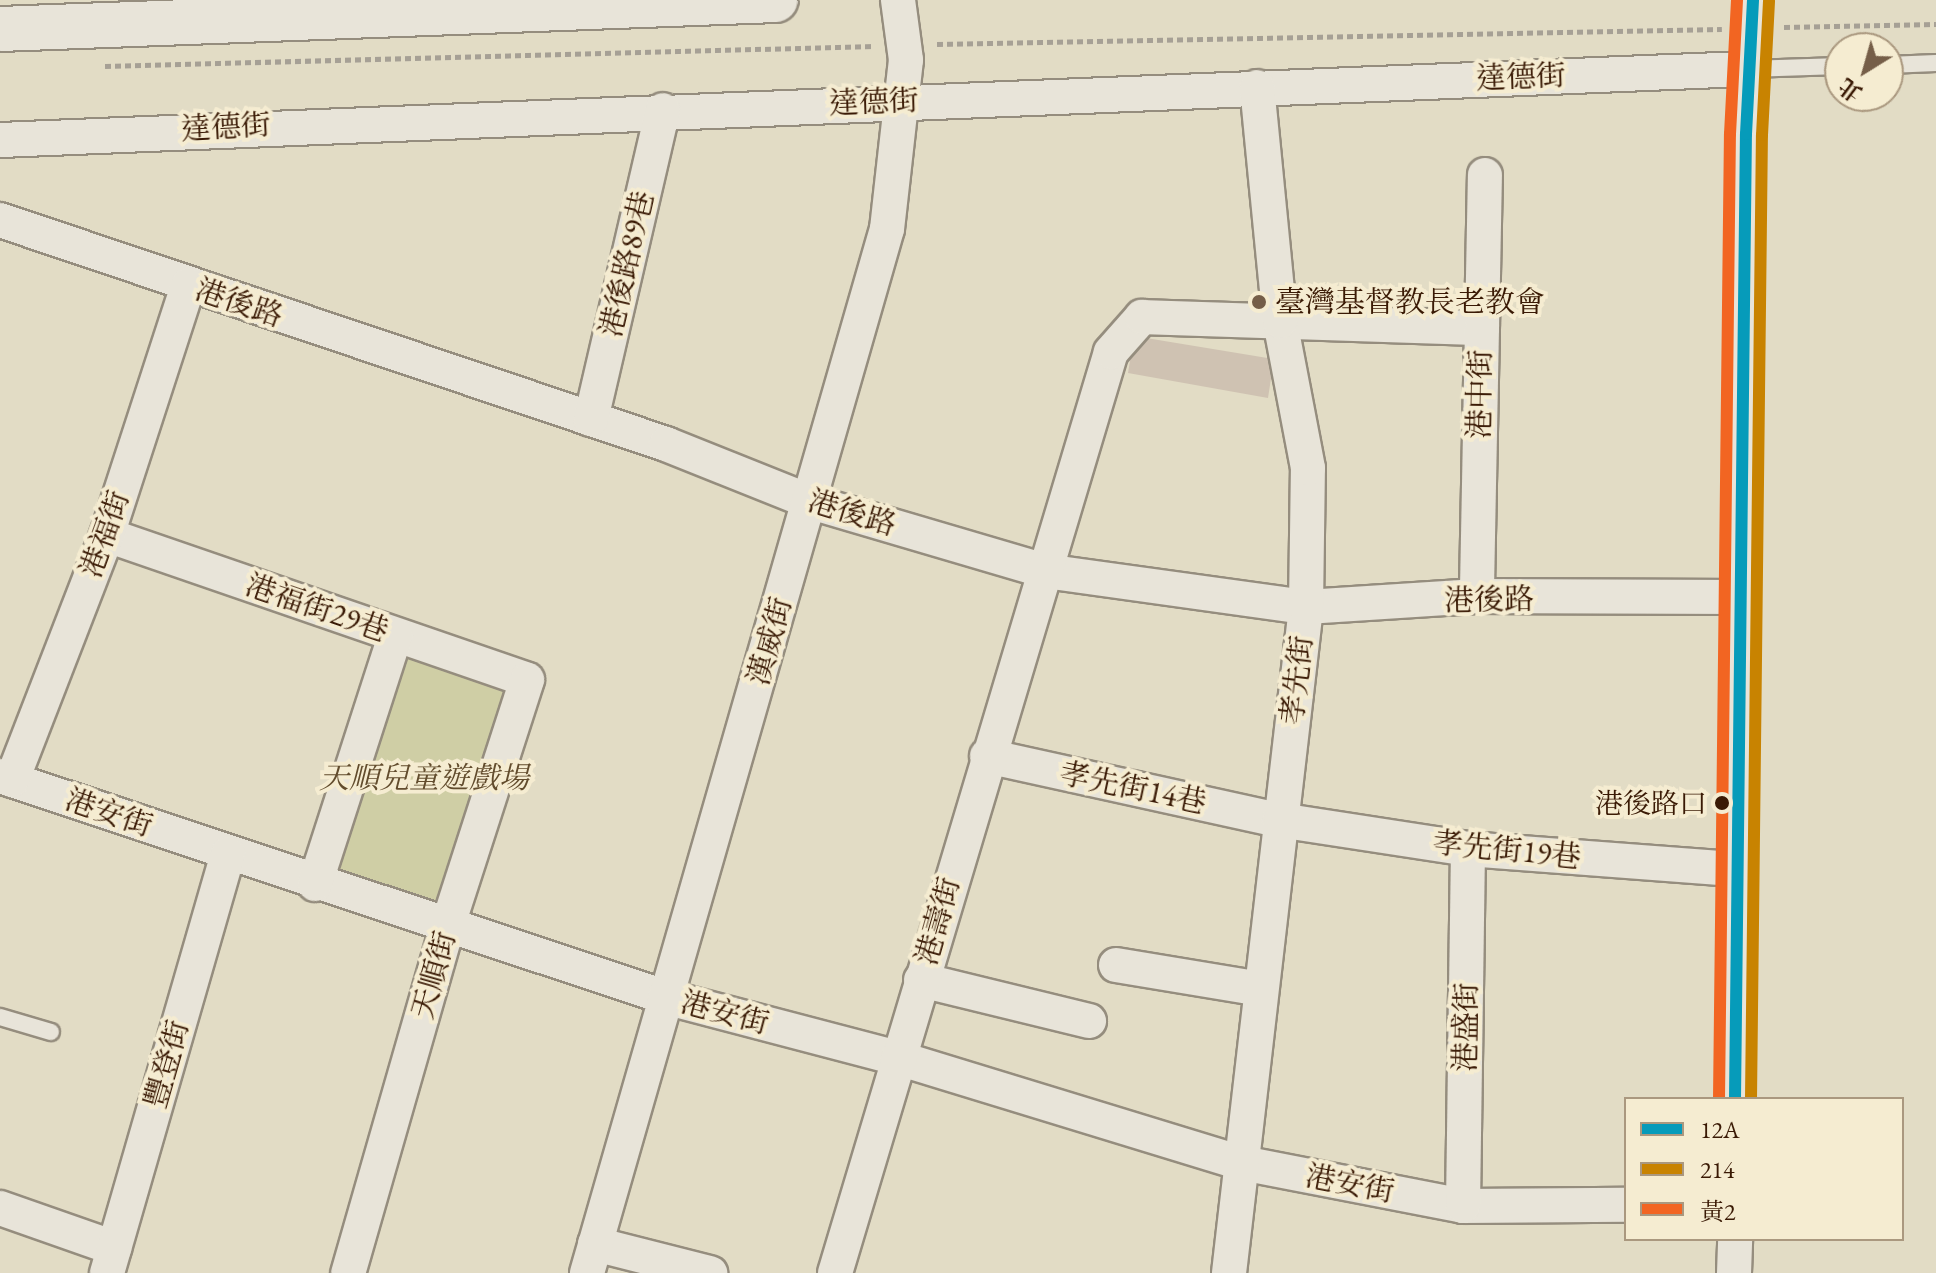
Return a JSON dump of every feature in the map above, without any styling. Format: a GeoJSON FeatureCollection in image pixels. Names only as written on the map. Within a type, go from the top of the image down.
{"type":"FeatureCollection","features":[{"type":"Feature","properties":{"kind":"street"},"geometry":{"type":"LineString","coordinates":[[0,29],[138,11],[775,0]]}},
{"type":"Feature","properties":{"kind":"street","name":"漢威街"},"geometry":{"type":"LineString","coordinates":[[591,1258],[811,502],[887,229],[902,101],[904,45],[898,0]]}},
{"type":"Feature","properties":{"kind":"street"},"geometry":{"type":"LineString","coordinates":[[1735,1097],[1748,69],[1752,14]]}},
{"type":"Feature","properties":{"kind":"street","name":"達德街"},"geometry":{"type":"LineString","coordinates":[[0,140],[663,110],[1748,69]]}},
{"type":"Feature","properties":{"kind":"street","name":"孝先街"},"geometry":{"type":"LineString","coordinates":[[1229,1273],[1306,607],[1308,468],[1280,321],[1257,87]]}},
{"type":"Feature","properties":{"kind":"street","name":"港後路89巷"},"geometry":{"type":"LineString","coordinates":[[591,419],[663,110]]}},
{"type":"Feature","properties":{"kind":"street"},"geometry":{"type":"LineString","coordinates":[[1482,328],[1485,175]]}},
{"type":"Feature","properties":{"kind":"street","name":"港後路"},"geometry":{"type":"LineString","coordinates":[[0,220],[591,419],[811,502],[1045,571],[1306,607],[1477,596],[1742,597]]}},
{"type":"Feature","properties":{"kind":"street","name":"港福街"},"geometry":{"type":"LineString","coordinates":[[6,778],[107,535],[188,285]]}},
{"type":"Feature","properties":{"kind":"street","name":"港中街"},"geometry":{"type":"LineString","coordinates":[[1045,571],[1111,352],[1142,317],[1482,328],[1477,596]]}},
{"type":"Feature","properties":{"kind":"street","name":"港福街29巷"},"geometry":{"type":"LineString","coordinates":[[107,535],[527,680]]}},
{"type":"Feature","properties":{"kind":"street","name":"港壽街"},"geometry":{"type":"LineString","coordinates":[[835,1273],[987,756],[1045,571]]}},
{"type":"Feature","properties":{"kind":"street"},"geometry":{"type":"LineString","coordinates":[[315,884],[395,636]]}},
{"type":"Feature","properties":{"kind":"street","name":"天順街"},"geometry":{"type":"LineString","coordinates":[[348,1273],[448,925],[527,680]]}},
{"type":"Feature","properties":{"kind":"street","name":"孝先街14巷"},"geometry":{"type":"LineString","coordinates":[[987,756],[1279,820]]}},
{"type":"Feature","properties":{"kind":"street","name":"港安街"},"geometry":{"type":"LineString","coordinates":[[6,778],[315,884],[665,997],[898,1058],[1242,1163],[1463,1206],[1624,1205]]}},
{"type":"Feature","properties":{"kind":"street","name":"孝先街19巷"},"geometry":{"type":"LineString","coordinates":[[1279,820],[1468,849],[1736,869]]}},
{"type":"Feature","properties":{"kind":"street","name":"港盛街"},"geometry":{"type":"LineString","coordinates":[[1463,1206],[1468,849]]}},
{"type":"Feature","properties":{"kind":"street","name":"豐登街"},"geometry":{"type":"LineString","coordinates":[[110,1260],[228,854]]}},
{"type":"Feature","properties":{"kind":"street"},"geometry":{"type":"LineString","coordinates":[[1116,965],[1261,989]]}},
{"type":"Feature","properties":{"kind":"street"},"geometry":{"type":"LineString","coordinates":[[921,980],[1089,1021]]}},
{"type":"Feature","properties":{"kind":"street"},"geometry":{"type":"LineString","coordinates":[[0,1208],[110,1260]]}},
{"type":"Feature","properties":{"kind":"street"},"geometry":{"type":"LineString","coordinates":[[1734,1273],[1735,1241]]}},
{"type":"Feature","properties":{"kind":"street"},"geometry":{"type":"LineString","coordinates":[[591,1258],[710,1273]]}},
{"type":"Feature","properties":{"kind":"lane"},"geometry":{"type":"LineString","coordinates":[[1904,64],[1936,63]]}},
{"type":"Feature","properties":{"kind":"lane"},"geometry":{"type":"LineString","coordinates":[[1748,69],[1824,67]]}},
{"type":"Feature","properties":{"kind":"lane"},"geometry":{"type":"LineString","coordinates":[[0,1017],[51,1032]]}},
{"type":"Feature","properties":{"kind":"path"},"geometry":{"type":"LineString","coordinates":[[95,66],[904,45],[1752,14],[1936,24]]}},
{"type":"Feature","properties":{"kind":"green space","name":"天順兒童遊戲場"},"geometry":{"type":"Polygon","coordinates":[[[397,651],[517,689],[450,905],[330,868],[397,651]]]}},
{"type":"Feature","properties":{"kind":"building"},"geometry":{"type":"Polygon","coordinates":[[[1134,336],[1274,359],[1268,398],[1128,373],[1134,336]]]}},
{"type":"Feature","properties":{"kind":"transit line","name":"黃2"},"geometry":{"type":"LineString","coordinates":[[1719,1097],[1730,134],[1737,0]]}},
{"type":"Feature","properties":{"kind":"transit line","name":"12A"},"geometry":{"type":"LineString","coordinates":[[1735,1097],[1746,134],[1753,0]]}},
{"type":"Feature","properties":{"kind":"transit line","name":"214"},"geometry":{"type":"LineString","coordinates":[[1751,1097],[1762,135],[1769,1]]}},
{"type":"Feature","properties":{"kind":"place","name":"臺灣基督教長老教會"},"geometry":{"type":"Point","coordinates":[1259,302]}},
{"type":"Feature","properties":{"kind":"place","name":"港後路口"},"geometry":{"type":"Point","coordinates":[1722,803]}}]}
